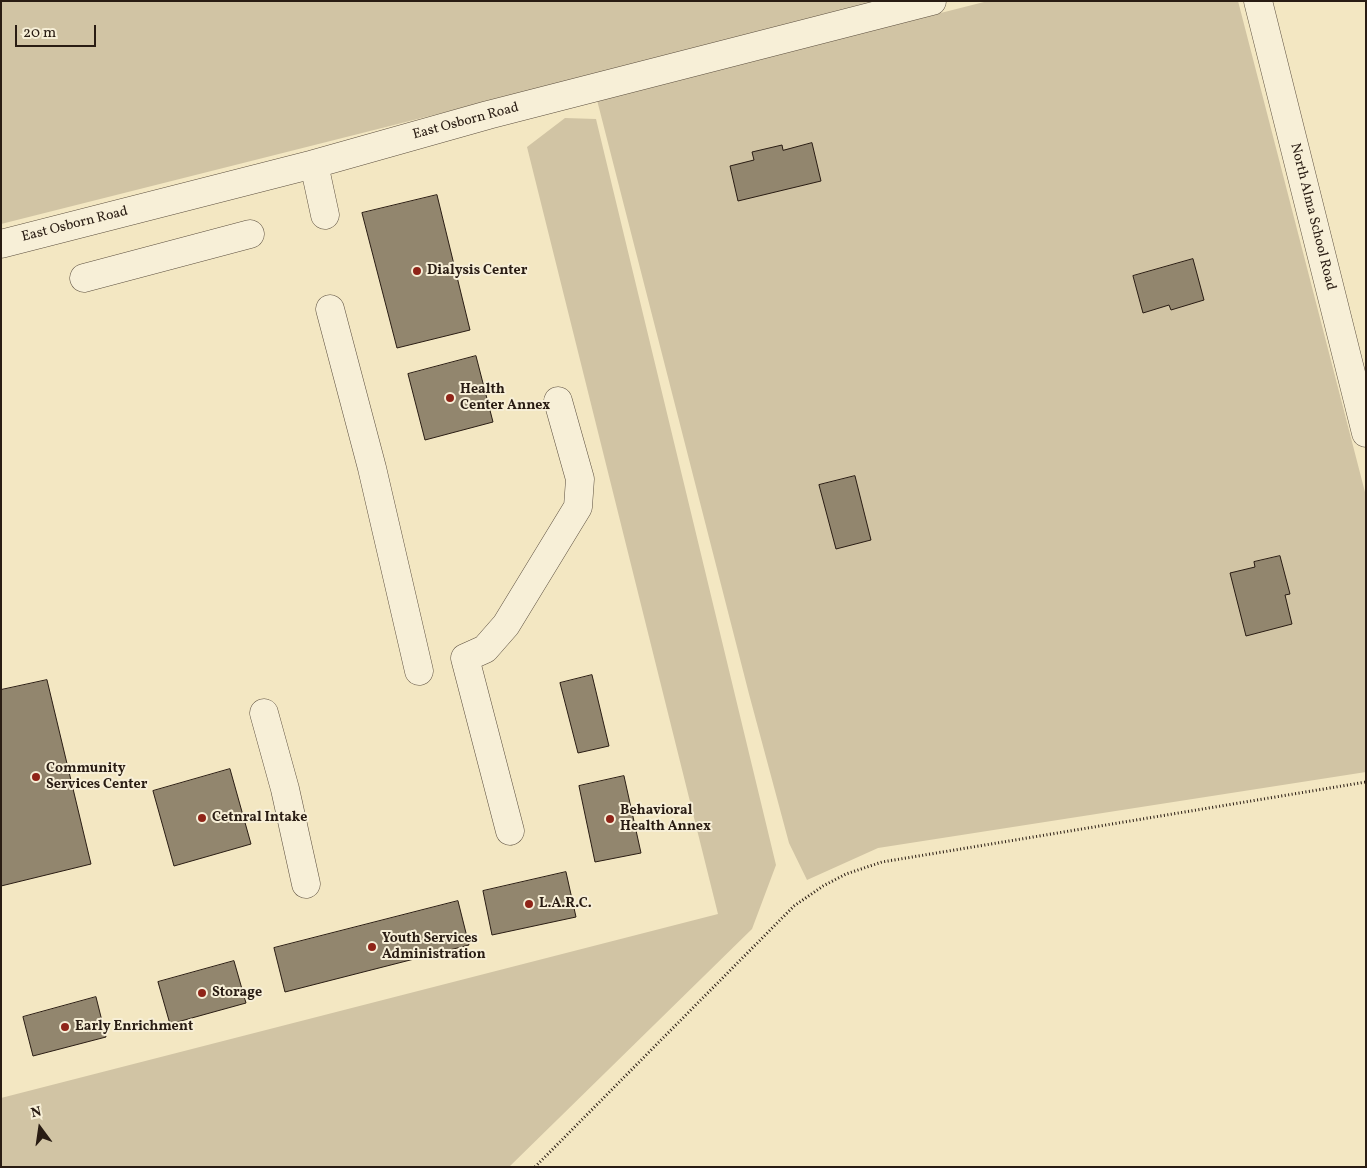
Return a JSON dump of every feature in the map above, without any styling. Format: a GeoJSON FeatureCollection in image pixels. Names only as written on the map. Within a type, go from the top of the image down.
{"type":"FeatureCollection","features":[{"type":"Feature","properties":{"kind":"street","name":"East Osborn Road"},"geometry":{"type":"LineString","coordinates":[[1,244],[314,164],[488,115],[932,1]]}},
{"type":"Feature","properties":{"kind":"street","name":"North Alma School Road"},"geometry":{"type":"LineString","coordinates":[[1258,1],[1366,433]]}},
{"type":"Feature","properties":{"kind":"street"},"geometry":{"type":"LineString","coordinates":[[314,164],[326,215]]}},
{"type":"Feature","properties":{"kind":"street"},"geometry":{"type":"LineString","coordinates":[[84,278],[250,234]]}},
{"type":"Feature","properties":{"kind":"street"},"geometry":{"type":"LineString","coordinates":[[330,309],[372,468],[419,671]]}},
{"type":"Feature","properties":{"kind":"street"},"geometry":{"type":"LineString","coordinates":[[510,831],[465,658],[485,649],[506,625],[578,508],[580,479],[558,401]]}},
{"type":"Feature","properties":{"kind":"street"},"geometry":{"type":"LineString","coordinates":[[264,713],[285,789],[306,884]]}},
{"type":"Feature","properties":{"kind":"path"},"geometry":{"type":"LineString","coordinates":[[535,1167],[794,906],[823,886],[846,874],[882,862],[1366,782]]}},
{"type":"Feature","properties":{"kind":"shaded area"},"geometry":{"type":"Polygon","coordinates":[[[1,1],[886,1],[1,224],[1,1]]]}},
{"type":"Feature","properties":{"kind":"shaded area"},"geometry":{"type":"Polygon","coordinates":[[[988,1],[1238,1],[1366,496],[1366,772],[878,848],[807,880],[789,843],[597,100],[988,1]]]}},
{"type":"Feature","properties":{"kind":"shaded area"},"geometry":{"type":"Polygon","coordinates":[[[565,118],[596,119],[776,865],[752,929],[509,1167],[1,1167],[1,1098],[718,914],[527,147],[565,118]]]}},
{"type":"Feature","properties":{"kind":"building"},"geometry":{"type":"Polygon","coordinates":[[[812,143],[821,181],[738,201],[730,166],[754,160],[752,152],[782,145],[783,150],[812,143]]]}},
{"type":"Feature","properties":{"kind":"building","name":"Dialysis Center"},"geometry":{"type":"Polygon","coordinates":[[[437,195],[470,330],[397,348],[362,213],[437,195]]]}},
{"type":"Feature","properties":{"kind":"building"},"geometry":{"type":"Polygon","coordinates":[[[1193,259],[1204,300],[1171,310],[1169,305],[1143,313],[1133,276],[1193,259]]]}},
{"type":"Feature","properties":{"kind":"building","name":"Health Center Annex"},"geometry":{"type":"Polygon","coordinates":[[[476,356],[493,422],[425,440],[408,374],[476,356]]]}},
{"type":"Feature","properties":{"kind":"building"},"geometry":{"type":"Polygon","coordinates":[[[855,476],[871,540],[836,549],[819,485],[855,476]]]}},
{"type":"Feature","properties":{"kind":"building"},"geometry":{"type":"Polygon","coordinates":[[[1280,556],[1290,594],[1285,595],[1292,624],[1246,636],[1230,573],[1255,567],[1254,562],[1280,556]]]}},
{"type":"Feature","properties":{"kind":"building"},"geometry":{"type":"Polygon","coordinates":[[[592,675],[609,746],[578,753],[560,683],[592,675]]]}},
{"type":"Feature","properties":{"kind":"building","name":"Community Services Center"},"geometry":{"type":"Polygon","coordinates":[[[47,680],[91,864],[1,886],[1,690],[47,680]]]}},
{"type":"Feature","properties":{"kind":"building","name":"Cetnral Intake"},"geometry":{"type":"Polygon","coordinates":[[[230,769],[251,844],[174,866],[153,791],[230,769]]]}},
{"type":"Feature","properties":{"kind":"building","name":"Behavioral Health Annex"},"geometry":{"type":"Polygon","coordinates":[[[624,776],[641,853],[595,862],[579,786],[624,776]]]}},
{"type":"Feature","properties":{"kind":"building","name":"L.A.R.C."},"geometry":{"type":"Polygon","coordinates":[[[566,872],[576,917],[492,935],[483,891],[566,872]]]}},
{"type":"Feature","properties":{"kind":"building","name":"Youth Services Administration"},"geometry":{"type":"Polygon","coordinates":[[[458,901],[469,945],[285,992],[274,948],[458,901]]]}},
{"type":"Feature","properties":{"kind":"building","name":"Storage"},"geometry":{"type":"Polygon","coordinates":[[[234,961],[246,1003],[170,1024],[158,982],[234,961]]]}},
{"type":"Feature","properties":{"kind":"building","name":"Early Enrichment"},"geometry":{"type":"Polygon","coordinates":[[[96,997],[106,1037],[33,1056],[23,1017],[96,997]]]}},
{"type":"Feature","properties":{"kind":"place","name":"Dialysis Center"},"geometry":{"type":"Point","coordinates":[417,271]}},
{"type":"Feature","properties":{"kind":"place","name":"Health Center Annex"},"geometry":{"type":"Point","coordinates":[450,398]}},
{"type":"Feature","properties":{"kind":"place","name":"Community Services Center"},"geometry":{"type":"Point","coordinates":[36,777]}},
{"type":"Feature","properties":{"kind":"place","name":"Cetnral Intake"},"geometry":{"type":"Point","coordinates":[202,818]}},
{"type":"Feature","properties":{"kind":"place","name":"Behavioral Health Annex"},"geometry":{"type":"Point","coordinates":[610,819]}},
{"type":"Feature","properties":{"kind":"place","name":"L.A.R.C."},"geometry":{"type":"Point","coordinates":[529,904]}},
{"type":"Feature","properties":{"kind":"place","name":"Youth Services Administration"},"geometry":{"type":"Point","coordinates":[372,947]}},
{"type":"Feature","properties":{"kind":"place","name":"Storage"},"geometry":{"type":"Point","coordinates":[202,993]}},
{"type":"Feature","properties":{"kind":"place","name":"Early Enrichment"},"geometry":{"type":"Point","coordinates":[65,1027]}}]}
